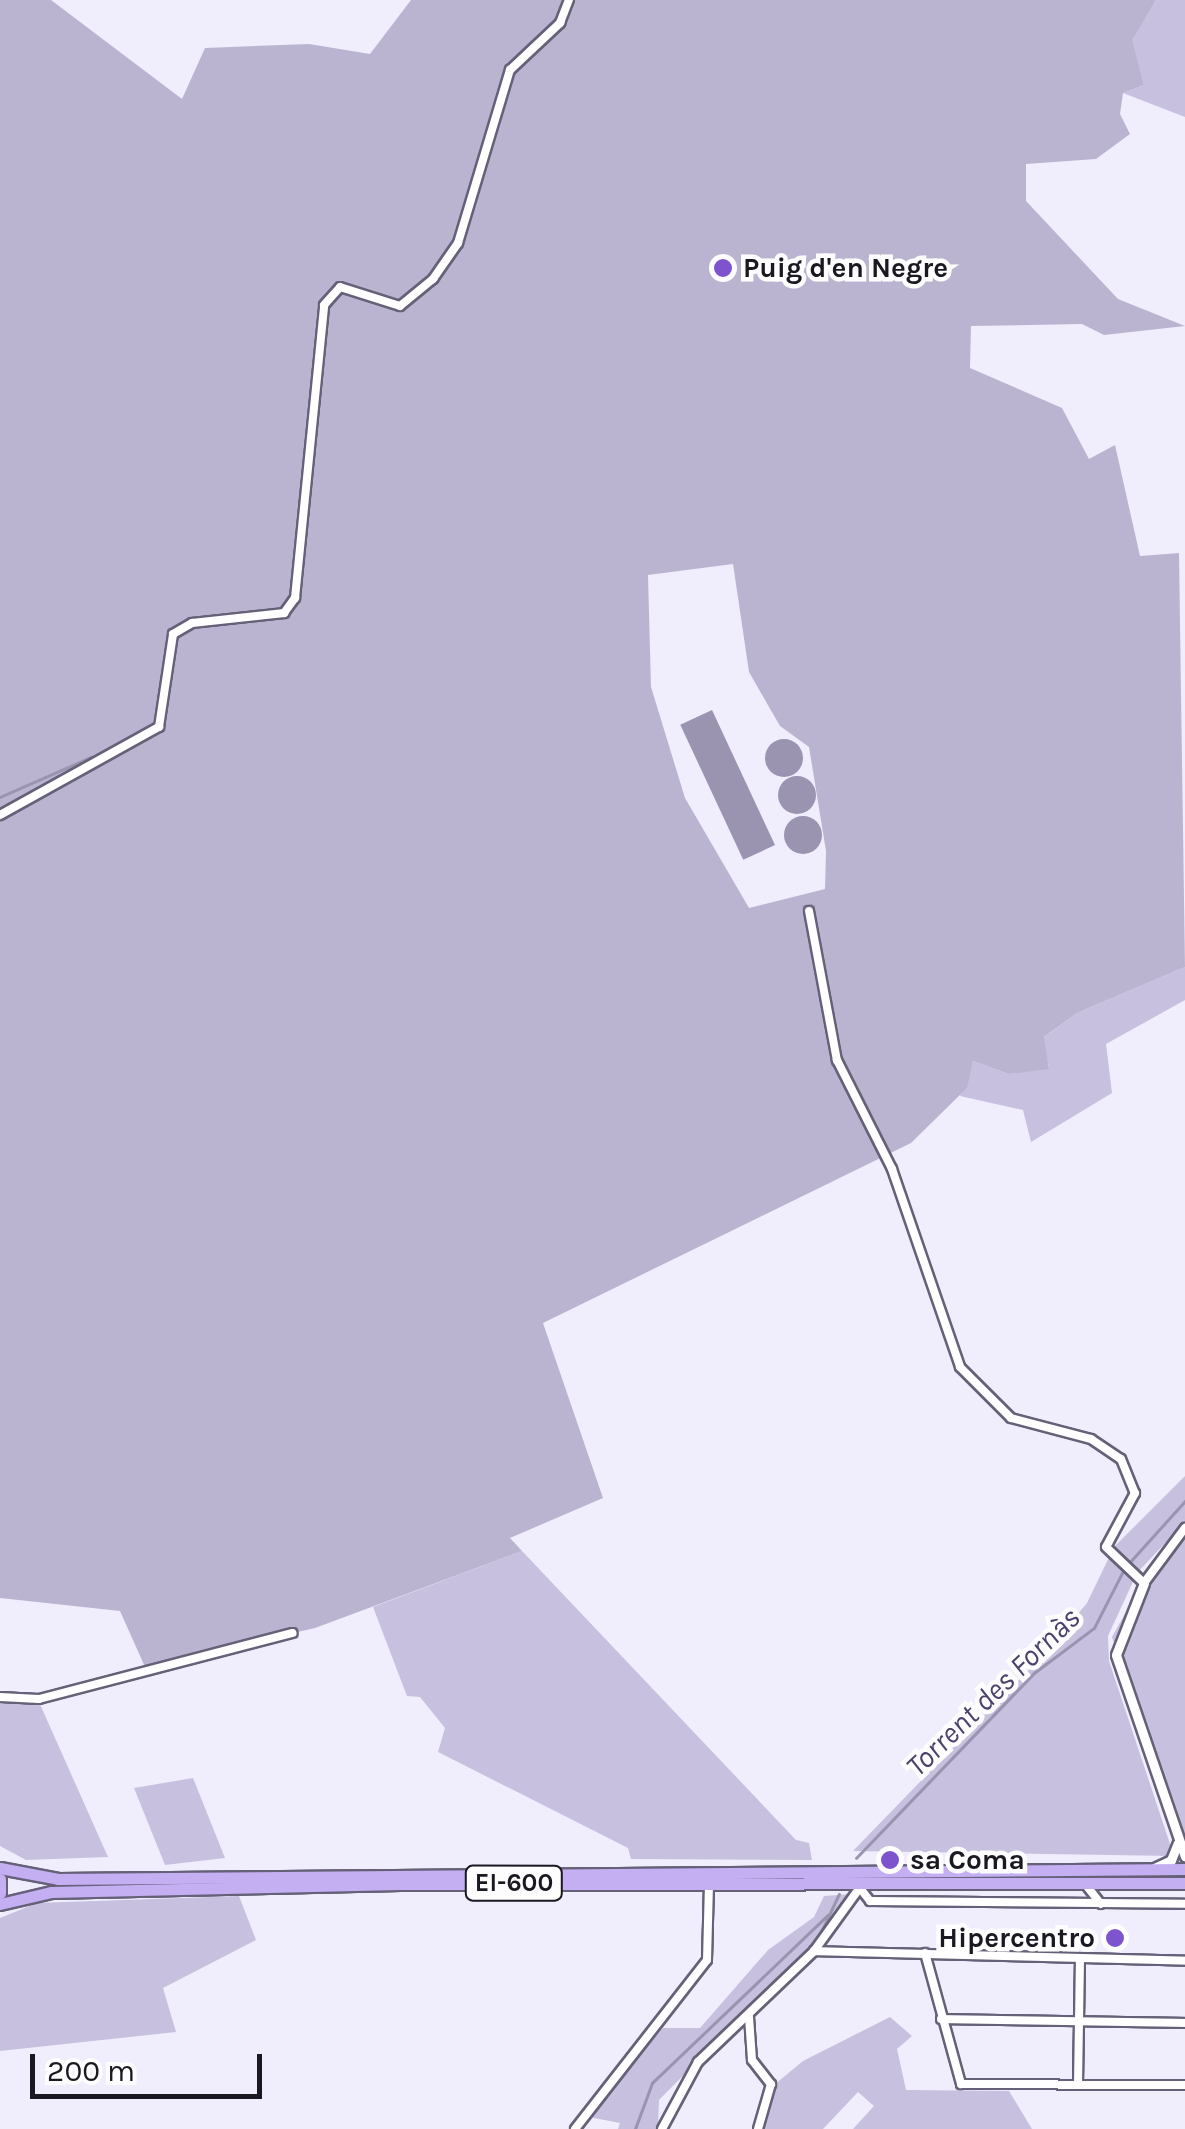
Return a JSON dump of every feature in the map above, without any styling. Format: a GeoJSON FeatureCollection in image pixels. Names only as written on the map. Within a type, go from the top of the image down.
{"type":"FeatureCollection","features":[{"type":"Feature","properties":{"kind":"main road","name":"EI-600"},"geometry":{"type":"LineString","coordinates":[[0,1868],[58,1879],[1185,1869]]}},
{"type":"Feature","properties":{"kind":"main road"},"geometry":{"type":"LineString","coordinates":[[0,1879],[0,1893]]}},
{"type":"Feature","properties":{"kind":"main road","name":"EI-600"},"geometry":{"type":"LineString","coordinates":[[0,1904],[51,1892],[709,1883],[856,1888],[1185,1882]]}},
{"type":"Feature","properties":{"kind":"street"},"geometry":{"type":"LineString","coordinates":[[0,815],[159,726],[173,634],[192,623],[284,613],[295,598],[324,306],[340,287],[400,306],[433,279],[458,244],[510,70],[560,22],[569,0]]}},
{"type":"Feature","properties":{"kind":"street"},"geometry":{"type":"LineString","coordinates":[[809,910],[837,1060],[892,1169],[954,1354],[999,1410],[1033,1428],[1103,1444],[1121,1459],[1135,1493],[1107,1536],[1108,1551],[1141,1579]]}},
{"type":"Feature","properties":{"kind":"street"},"geometry":{"type":"LineString","coordinates":[[1185,1528],[1141,1579],[1116,1655],[1185,1856]]}},
{"type":"Feature","properties":{"kind":"street"},"geometry":{"type":"LineString","coordinates":[[0,1698],[76,1692],[293,1634]]}},
{"type":"Feature","properties":{"kind":"street"},"geometry":{"type":"LineString","coordinates":[[1147,1870],[1171,1860],[1178,1843]]}},
{"type":"Feature","properties":{"kind":"street"},"geometry":{"type":"LineString","coordinates":[[576,2129],[708,1960],[709,1883]]}},
{"type":"Feature","properties":{"kind":"street"},"geometry":{"type":"LineString","coordinates":[[1082,1883],[1101,1904]]}},
{"type":"Feature","properties":{"kind":"street"},"geometry":{"type":"LineString","coordinates":[[662,2129],[679,2086],[814,1952],[856,1888],[870,1901],[1185,1904]]}},
{"type":"Feature","properties":{"kind":"street"},"geometry":{"type":"LineString","coordinates":[[814,1952],[1185,1962]]}},
{"type":"Feature","properties":{"kind":"street"},"geometry":{"type":"LineString","coordinates":[[925,1954],[960,2084],[1185,2085]]}},
{"type":"Feature","properties":{"kind":"street"},"geometry":{"type":"LineString","coordinates":[[1078,2084],[1080,1959]]}},
{"type":"Feature","properties":{"kind":"street"},"geometry":{"type":"LineString","coordinates":[[749,2017],[752,2060],[771,2084],[758,2129]]}},
{"type":"Feature","properties":{"kind":"street"},"geometry":{"type":"LineString","coordinates":[[941,2019],[1185,2023]]}},
{"type":"Feature","properties":{"kind":"shaded area"},"geometry":{"type":"Polygon","coordinates":[[[0,0],[51,0],[182,99],[205,48],[309,44],[370,54],[411,0],[1156,0],[1132,40],[1144,85],[1123,93],[1120,114],[1130,134],[1096,159],[1026,164],[1026,201],[1118,299],[1185,326],[1104,335],[1082,324],[971,326],[970,368],[1062,408],[1089,459],[1115,445],[1140,556],[1179,553],[1185,967],[1077,1013],[1044,1037],[1049,1069],[1009,1074],[973,1061],[967,1088],[911,1143],[543,1323],[603,1498],[510,1538],[522,1551],[315,1628],[145,1667],[120,1611],[0,1598],[0,0]],[[733,564],[648,575],[651,687],[685,798],[749,908],[825,889],[826,851],[809,747],[780,726],[749,672],[733,564]]]}},
{"type":"Feature","properties":{"kind":"shaded area"},"geometry":{"type":"Polygon","coordinates":[[[1156,0],[1185,0],[1185,117],[1123,93],[1144,85],[1131,40],[1156,0]]]}},
{"type":"Feature","properties":{"kind":"shaded area"},"geometry":{"type":"Polygon","coordinates":[[[712,710],[775,845],[743,860],[680,725],[712,710]]]}},
{"type":"Feature","properties":{"kind":"shaded area"},"geometry":{"type":"Polygon","coordinates":[[[784,739],[797,745],[803,758],[797,771],[784,777],[771,771],[765,758],[771,745],[784,739]]]}},
{"type":"Feature","properties":{"kind":"shaded area"},"geometry":{"type":"Polygon","coordinates":[[[797,776],[810,782],[816,795],[810,808],[797,814],[784,808],[778,795],[784,782],[797,776]]]}},
{"type":"Feature","properties":{"kind":"shaded area"},"geometry":{"type":"Polygon","coordinates":[[[803,816],[816,822],[822,835],[816,848],[803,854],[790,848],[784,835],[790,822],[803,816]]]}},
{"type":"Feature","properties":{"kind":"shaded area"},"geometry":{"type":"Polygon","coordinates":[[[1185,967],[1185,1000],[1106,1044],[1112,1093],[1031,1142],[1023,1110],[960,1096],[973,1061],[1009,1074],[1049,1068],[1043,1038],[1077,1013],[1185,967]]]}},
{"type":"Feature","properties":{"kind":"shaded area"},"geometry":{"type":"Polygon","coordinates":[[[1185,1476],[1185,1522],[1137,1573],[1108,1636],[1109,1661],[1174,1856],[853,1851],[1045,1653],[1087,1603],[1114,1547],[1185,1476]]]}},
{"type":"Feature","properties":{"kind":"shaded area"},"geometry":{"type":"Polygon","coordinates":[[[1185,1535],[1185,1854],[1112,1637],[1146,1576],[1185,1535]]]}},
{"type":"Feature","properties":{"kind":"shaded area"},"geometry":{"type":"Polygon","coordinates":[[[522,1551],[796,1840],[809,1843],[812,1860],[631,1859],[628,1848],[438,1752],[445,1728],[420,1697],[407,1696],[373,1607],[522,1551]]]}},
{"type":"Feature","properties":{"kind":"shaded area"},"geometry":{"type":"Polygon","coordinates":[[[0,1700],[39,1702],[108,1857],[26,1860],[0,1846],[0,1700]]]}},
{"type":"Feature","properties":{"kind":"shaded area"},"geometry":{"type":"Polygon","coordinates":[[[193,1778],[225,1858],[165,1865],[134,1788],[193,1778]]]}},
{"type":"Feature","properties":{"kind":"shaded area"},"geometry":{"type":"Polygon","coordinates":[[[852,1894],[822,1935],[659,2100],[658,2129],[618,2129],[620,2123],[589,2117],[663,2028],[700,2028],[768,1950],[814,1917],[824,1896],[852,1894]]]}},
{"type":"Feature","properties":{"kind":"shaded area"},"geometry":{"type":"Polygon","coordinates":[[[239,1896],[256,1940],[163,1988],[176,2032],[0,2051],[0,1918],[37,1903],[239,1896]]]}},
{"type":"Feature","properties":{"kind":"shaded area"},"geometry":{"type":"Polygon","coordinates":[[[890,2017],[912,2036],[897,2049],[906,2090],[1009,2091],[1032,2129],[853,2129],[874,2106],[858,2092],[823,2129],[762,2129],[774,2085],[803,2061],[890,2017]]]}},
{"type":"Feature","properties":{"kind":"waterway"},"geometry":{"type":"LineString","coordinates":[[0,797],[91,757]]}},
{"type":"Feature","properties":{"kind":"waterway","name":"Torrent des Fornàs"},"geometry":{"type":"LineString","coordinates":[[1129,1563],[1185,1501]]}},
{"type":"Feature","properties":{"kind":"waterway","name":"Torrent des Fornàs"},"geometry":{"type":"LineString","coordinates":[[856,1858],[1034,1673],[1094,1628],[1124,1569]]}},
{"type":"Feature","properties":{"kind":"waterway","name":"Torrent des Fornàs"},"geometry":{"type":"LineString","coordinates":[[820,1934],[839,1894]]}},
{"type":"Feature","properties":{"kind":"waterway","name":"Torrent des Fornàs"},"geometry":{"type":"LineString","coordinates":[[635,2129],[652,2083],[828,1915]]}},
{"type":"Feature","properties":{"kind":"place","name":"Puig d'en Negre"},"geometry":{"type":"Point","coordinates":[723,268]}},
{"type":"Feature","properties":{"kind":"place","name":"sa Coma"},"geometry":{"type":"Point","coordinates":[890,1860]}},
{"type":"Feature","properties":{"kind":"place","name":"Hipercentro"},"geometry":{"type":"Point","coordinates":[1115,1938]}}]}
